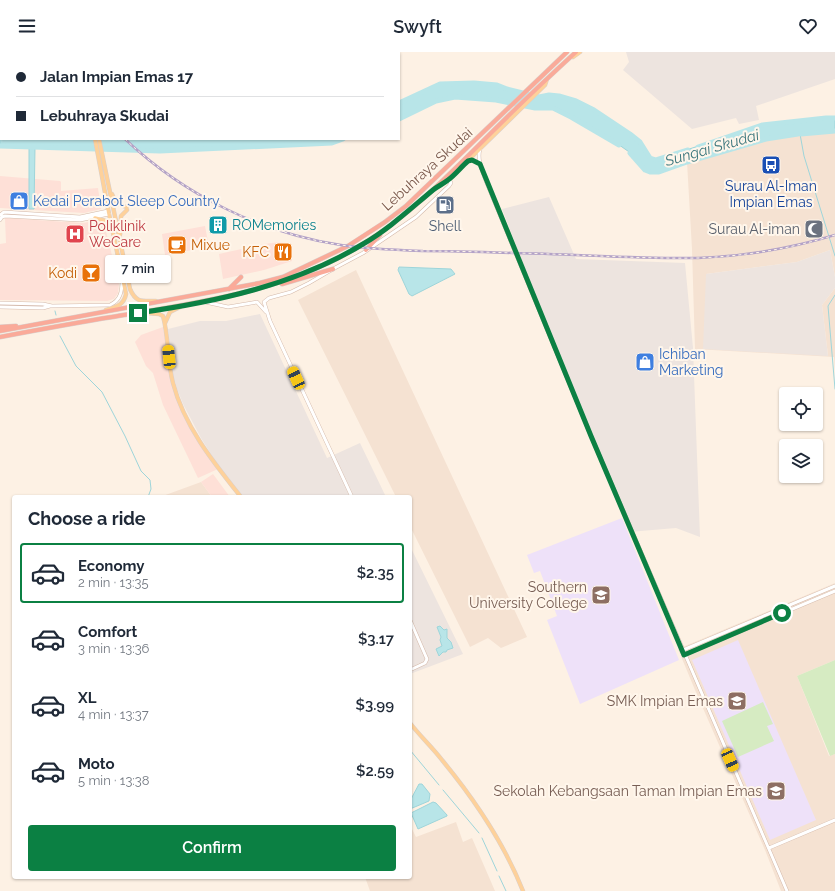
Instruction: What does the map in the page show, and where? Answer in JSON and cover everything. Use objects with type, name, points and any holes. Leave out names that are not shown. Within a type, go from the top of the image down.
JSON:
[{"type":"highway","name":"Lebuhraya Skudai","points":[[0,331],[229,290],[260,283],[282,277],[335,252],[364,236],[406,206],[567,52]]},
{"type":"highway","name":"Lebuhraya Skudai","points":[[0,337],[203,301],[272,285],[305,273],[354,250],[383,232],[410,211],[509,118],[576,52]]},
{"type":"highway","points":[[366,250],[383,232]]},
{"type":"highway","points":[[272,285],[288,284],[332,269]]},
{"type":"highway","points":[[229,290],[241,278]]},
{"type":"highway","points":[[0,327],[34,325]]},
{"type":"main road","points":[[566,62],[580,52]]},
{"type":"main road","name":"Lebuhraya Skudai","points":[[434,189],[449,179],[509,118]]},
{"type":"main road","points":[[95,140],[107,182],[130,289],[135,298],[142,301],[171,300]]},
{"type":"main road","points":[[90,315],[117,306],[124,302],[126,294],[108,213],[98,140]]},
{"type":"main road","points":[[107,182],[115,202],[127,208],[121,216],[120,240]]},
{"type":"main road","points":[[95,218],[106,221],[111,226]]},
{"type":"main road","points":[[165,324],[168,314],[172,310],[187,304]]},
{"type":"main road","points":[[141,312],[160,314],[163,316],[173,384],[179,400],[201,444],[239,495]]},
{"type":"main road","points":[[412,722],[418,732]]},
{"type":"main road","points":[[412,725],[442,760],[486,819],[506,854],[523,891]]},
{"type":"street","points":[[480,149],[480,164],[591,436],[684,655],[787,891]]},
{"type":"street","points":[[468,161],[472,160],[480,164]]},
{"type":"street","points":[[351,495],[267,313],[264,304],[265,300],[310,283],[402,227],[449,186],[451,182],[449,179]]},
{"type":"street","points":[[0,215],[4,212],[80,220],[95,218],[108,213]]},
{"type":"street","points":[[0,220],[2,216],[25,215],[84,217],[108,213]]},
{"type":"street","points":[[0,303],[52,306],[105,305],[113,303],[118,300],[121,294],[121,272]]},
{"type":"street","points":[[203,301],[228,307],[257,302],[267,313]]},
{"type":"street","points":[[0,307],[43,308],[52,306]]},
{"type":"street","points":[[683,650],[835,586]]},
{"type":"street","points":[[684,655],[835,591]]},
{"type":"street","points":[[412,624],[428,659],[425,663],[412,669]]},
{"type":"street","points":[[768,848],[835,820]]},
{"type":"shaded area","points":[[626,52],[835,52],[835,79],[756,106],[759,120],[739,124],[736,118],[692,129],[623,70],[629,62]]},
{"type":"shaded area","points":[[835,131],[835,277],[830,250],[797,262],[706,274],[828,356],[822,305],[835,288],[835,370],[834,357],[695,349],[692,249],[687,162],[766,139]]},
{"type":"shaded area","points":[[0,176],[60,181],[61,191],[98,188],[101,209],[84,213],[0,208]]},
{"type":"shaded area","points":[[549,197],[576,259],[685,263],[693,348],[700,537],[676,528],[629,532],[590,437],[502,209]]},
{"type":"shaded area","points":[[5,218],[83,223],[94,221],[101,223],[105,227],[119,284],[118,293],[114,299],[107,301],[0,300],[0,244],[6,243]]},
{"type":"shaded area","points":[[205,226],[209,247],[165,255],[162,234]]},
{"type":"shaded area","points":[[280,242],[287,243],[292,261],[264,270],[223,279],[219,254]]},
{"type":"shaded area","points":[[830,250],[835,277],[835,288],[822,305],[828,356],[703,349],[706,274],[797,262]]},
{"type":"shaded area","points":[[356,270],[527,637],[501,648],[488,638],[470,647],[412,530],[412,495],[395,495],[298,300]]},
{"type":"shaded area","points":[[260,314],[327,458],[360,443],[385,495],[241,495],[214,459],[184,406],[172,371],[168,329],[200,321],[226,321]]},
{"type":"shaded area","points":[[163,327],[178,402],[218,469],[198,478],[163,405],[153,373],[146,366],[135,342],[141,335]]},
{"type":"shaded area","points":[[213,474],[229,495],[211,495],[201,482]]},
{"type":"shaded area","points":[[201,482],[211,495],[165,495]]},
{"type":"shaded area","name":"Southern University College","points":[[622,518],[679,660],[580,704],[547,620],[557,616],[540,571],[534,573],[527,555]]},
{"type":"shaded area","points":[[412,550],[463,654],[412,673]]},
{"type":"shaded area","points":[[835,583],[835,660],[797,676],[829,756],[835,754],[835,891],[781,891],[765,850],[678,649]]},
{"type":"shaded area","points":[[738,640],[816,820],[770,840],[692,660]]},
{"type":"shaded area","points":[[456,822],[463,842],[472,838],[495,891],[370,891],[366,879],[412,879],[412,829],[416,837]]},
{"type":"green space","points":[[835,660],[835,754],[830,756],[797,676]]},
{"type":"green space","points":[[763,702],[773,724],[767,726],[774,741],[738,757],[722,721]]},
{"type":"water","name":"Sungai Skudai","points":[[474,83],[497,85],[539,97],[549,95],[559,96],[576,101],[594,110],[640,142],[650,158],[656,160],[762,125],[835,118],[835,131],[766,139],[687,162],[671,169],[650,172],[645,170],[640,165],[632,154],[615,142],[553,108],[535,108],[496,100],[455,97],[436,101],[400,119],[400,103],[440,84]]},
{"type":"water","points":[[0,140],[340,140],[332,143],[160,151],[35,147],[34,209],[29,209],[29,147],[0,146]]},
{"type":"water","points":[[399,267],[451,269],[455,274],[412,296],[409,294],[398,270]]},
{"type":"water","points":[[440,626],[444,630],[447,629],[447,638],[451,642],[453,648],[443,652],[439,656],[436,649],[442,646],[440,640],[441,637],[437,627]]},
{"type":"water","points":[[419,784],[422,784],[430,794],[429,801],[412,808],[412,797]]},
{"type":"water","points":[[433,802],[436,803],[447,816],[418,829],[412,812]]},
{"type":"waterway","name":"Sungai Skudai","points":[[400,103],[440,84],[474,83],[497,85],[539,97],[549,95],[559,96],[576,101],[594,110],[630,134],[640,142],[650,158],[656,160],[688,150]]},
{"type":"waterway","points":[[400,119],[436,101],[455,97],[496,100],[535,108],[553,108],[619,145]]},
{"type":"waterway","name":"Sungai Skudai","points":[[698,147],[762,125],[835,118]]},
{"type":"waterway","points":[[801,134],[835,131]]},
{"type":"waterway","name":"Sungai Skudai","points":[[630,153],[645,170],[650,172],[659,172],[687,162],[766,139],[798,134]]},
{"type":"waterway","points":[[800,134],[804,156],[835,256]]},
{"type":"waterway","points":[[0,146],[160,151],[332,143],[340,140]]},
{"type":"waterway","points":[[835,295],[828,306],[835,389]]},
{"type":"waterway","points":[[55,311],[56,315]]},
{"type":"waterway","points":[[60,336],[76,366],[102,392],[141,471],[150,480],[151,489],[149,495]]},
{"type":"waterway","points":[[412,752],[439,785]]},
{"type":"waterway","points":[[443,790],[479,833]]},
{"type":"waterway","points":[[482,838],[497,871]]},
{"type":"waterway","points":[[499,876],[506,891]]},
{"type":"railway","points":[[126,140],[172,178],[225,208],[253,221],[282,231],[341,245],[423,251],[698,258],[733,256],[767,251],[835,235]]},
{"type":"place","name":"Surau Al-Iman Impian Emas","points":[[771,165]]},
{"type":"place","name":"Kedai Perabot Sleep Country","points":[[19,201]]},
{"type":"place","name":"Shell","points":[[445,205]]},
{"type":"place","name":"ROMemories","points":[[218,225]]},
{"type":"place","name":"Surau Al-iman","points":[[814,229]]},
{"type":"place","name":"Poliklinik WeCare","points":[[75,234]]},
{"type":"place","name":"Mixue","points":[[177,245]]},
{"type":"place","name":"KFC","points":[[283,252]]},
{"type":"place","name":"Kodi","points":[[91,273]]},
{"type":"place","name":"Ichiban Marketing","points":[[645,362]]},
{"type":"place","name":"Southern University College","points":[[601,595]]},
{"type":"place","name":"SMK Impian Emas","points":[[737,701]]},
{"type":"place","name":"Sekolah Kebangsaan Taman Impian Emas","points":[[776,791]]},
{"type":"route","points":[[138,313],[203,301],[272,285],[305,273],[364,244],[410,211],[434,189],[446,182],[468,161],[475,161],[480,164],[591,436],[684,655],[782,613]]}]
